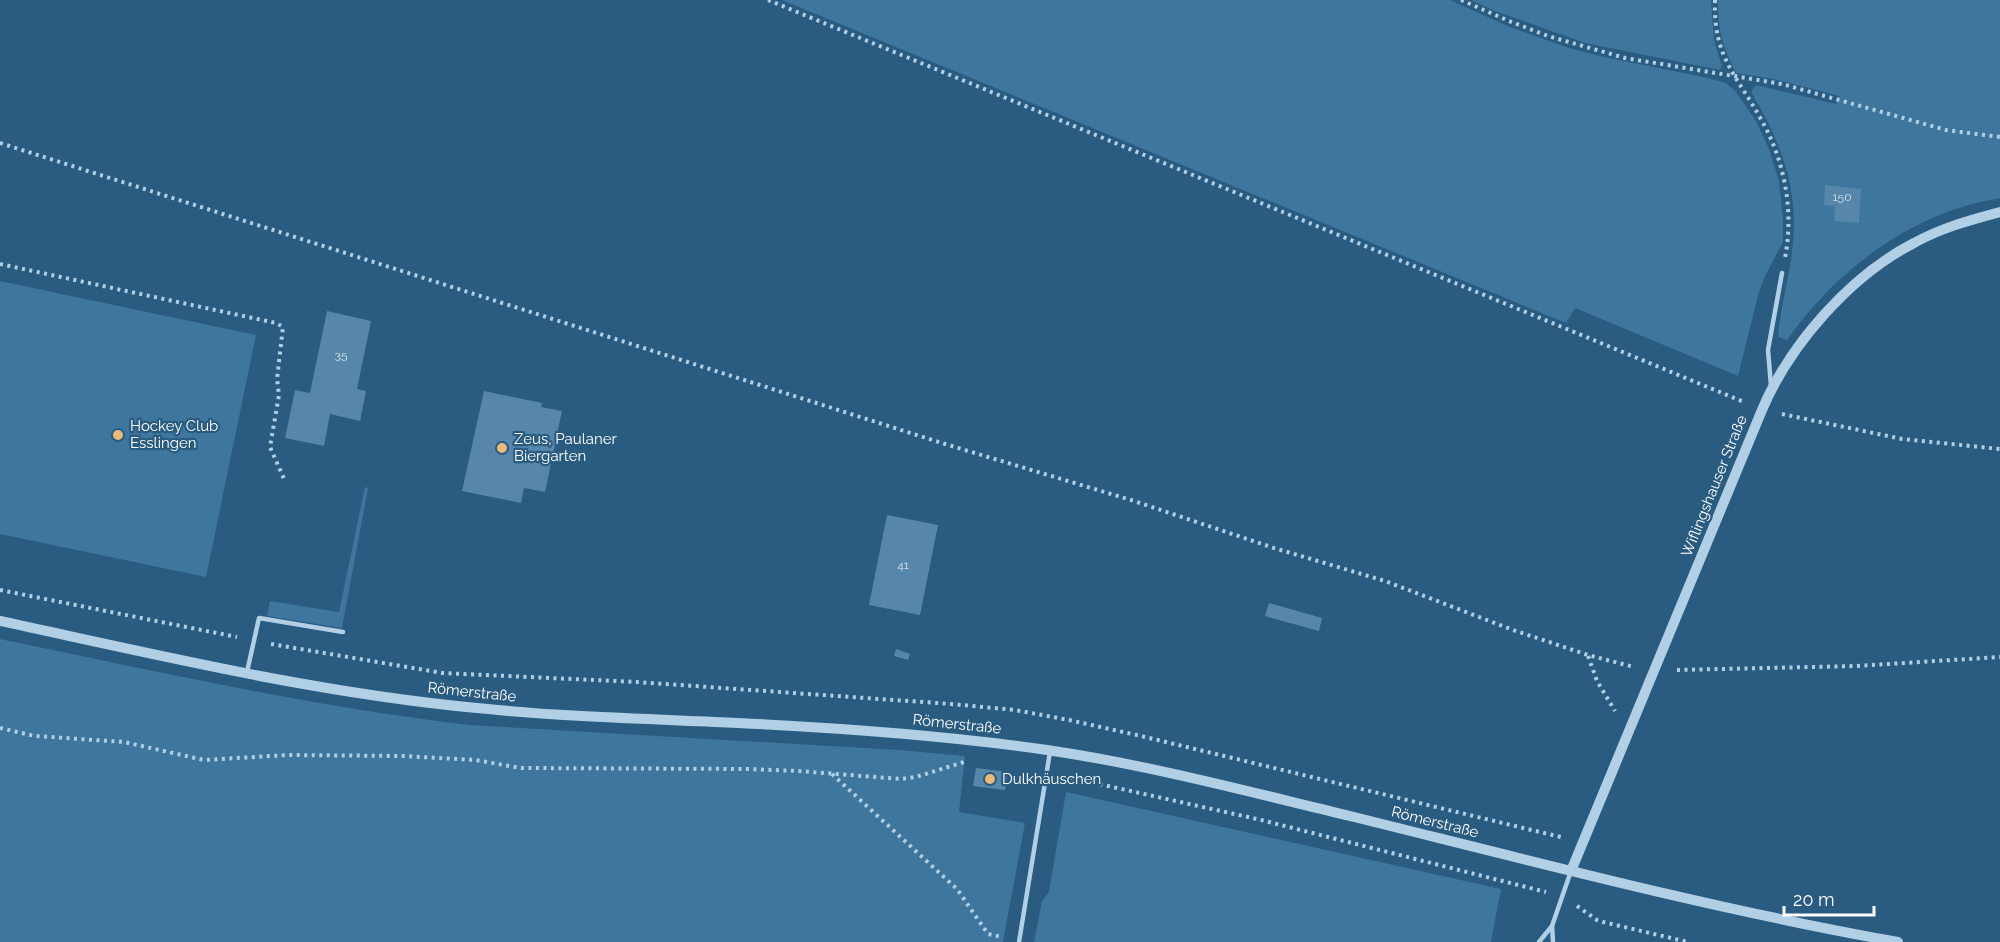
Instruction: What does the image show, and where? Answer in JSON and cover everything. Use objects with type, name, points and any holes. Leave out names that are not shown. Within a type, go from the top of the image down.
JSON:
[{"type":"street","name":"Wiflingshauser Straße","points":[[1571,871],[1656,671],[1771,388],[1820,320],[1871,271],[1926,236],[2000,212]]},
{"type":"street","name":"Römerstraße","points":[[0,621],[354,693],[477,708],[880,732],[1050,751],[1112,761],[1761,915],[1898,942]]},
{"type":"lane","points":[[1771,388],[1768,350],[1782,273]]},
{"type":"lane","points":[[247,672],[258,618],[343,632]]},
{"type":"lane","points":[[1019,942],[1050,751]]},
{"type":"lane","points":[[1539,942],[1552,926],[1571,871]]},
{"type":"lane","points":[[1552,926],[1553,942]]},
{"type":"path","points":[[768,0],[1762,410],[1902,439],[2000,449]]},
{"type":"path","points":[[1461,0],[1509,21],[1625,58],[1782,84],[1946,130],[2000,137]]},
{"type":"path","points":[[1715,0],[1718,41],[1724,60],[1766,129],[1782,171],[1787,194],[1788,216],[1788,240],[1782,273]]},
{"type":"path","points":[[0,143],[945,444],[1131,500],[1274,548],[1385,581],[1588,656],[1656,671],[1856,666],[2000,657]]},
{"type":"path","points":[[0,264],[276,323],[283,327],[277,379],[279,395],[270,447],[285,481]]},
{"type":"path","points":[[1588,656],[1597,681],[1630,733]]},
{"type":"path","points":[[0,728],[24,734],[124,742],[204,760],[280,755],[403,756],[475,760],[521,768],[748,769],[909,778],[957,763],[974,762]]},
{"type":"path","points":[[831,773],[957,889],[988,934],[1019,942]]},
{"type":"path","points":[[1046,773],[1257,819],[1563,896],[1597,920],[1688,942]]},
{"type":"shaded area","points":[[782,0],[1450,0],[1510,27],[1569,48],[1726,83],[1736,92],[1756,121],[1769,149],[1779,181],[1783,242],[1759,292],[1738,376],[1575,308],[1566,323]]},
{"type":"shaded area","points":[[1471,0],[1711,0],[1714,40],[1722,66],[1720,70],[1585,43],[1495,11]]},
{"type":"shaded area","points":[[1718,0],[2000,0],[2000,198],[1964,206],[1942,214],[1897,236],[1876,250],[1819,301],[1787,340],[1778,337],[1794,236],[1791,193],[1781,152],[1751,92],[1756,85],[1836,104],[1839,96],[1774,79],[1736,73],[1722,38]]},
{"type":"shaded area","name":"Hockey Club Esslingen","points":[[0,281],[256,335],[206,577],[0,534]]},
{"type":"shaded area","points":[[365,487],[368,488],[342,628],[267,616],[270,601],[339,612]]},
{"type":"shaded area","points":[[0,639],[293,698],[470,725],[899,750],[965,756],[959,812],[1025,823],[1003,942],[0,942]]},
{"type":"shaded area","points":[[1066,792],[1501,889],[1491,942],[1034,942],[1042,901],[1049,892]]},
{"type":"building","points":[[1825,185],[1861,189],[1859,223],[1834,221],[1835,206],[1824,205]]},
{"type":"building","points":[[327,311],[371,321],[357,389],[366,391],[360,421],[330,414],[324,446],[285,438],[295,390],[310,393]]},
{"type":"building","name":"Zeus, Paulaner Biergarten","points":[[484,391],[542,403],[541,407],[562,411],[545,492],[524,488],[521,503],[462,491]]},
{"type":"building","points":[[887,515],[938,525],[920,615],[869,605]]},
{"type":"building","points":[[1269,603],[1322,618],[1319,631],[1265,616]]},
{"type":"building","points":[[896,649],[910,654],[908,660],[894,656]]},
{"type":"building","name":"Dulkhäuschen","points":[[976,768],[1008,772],[1005,790],[973,786]]},
{"type":"place","name":"Hockey Club Esslingen","points":[[118,435]]},
{"type":"place","name":"Zeus, Paulaner Biergarten","points":[[502,448]]},
{"type":"place","name":"Dulkhäuschen","points":[[990,779]]}]
